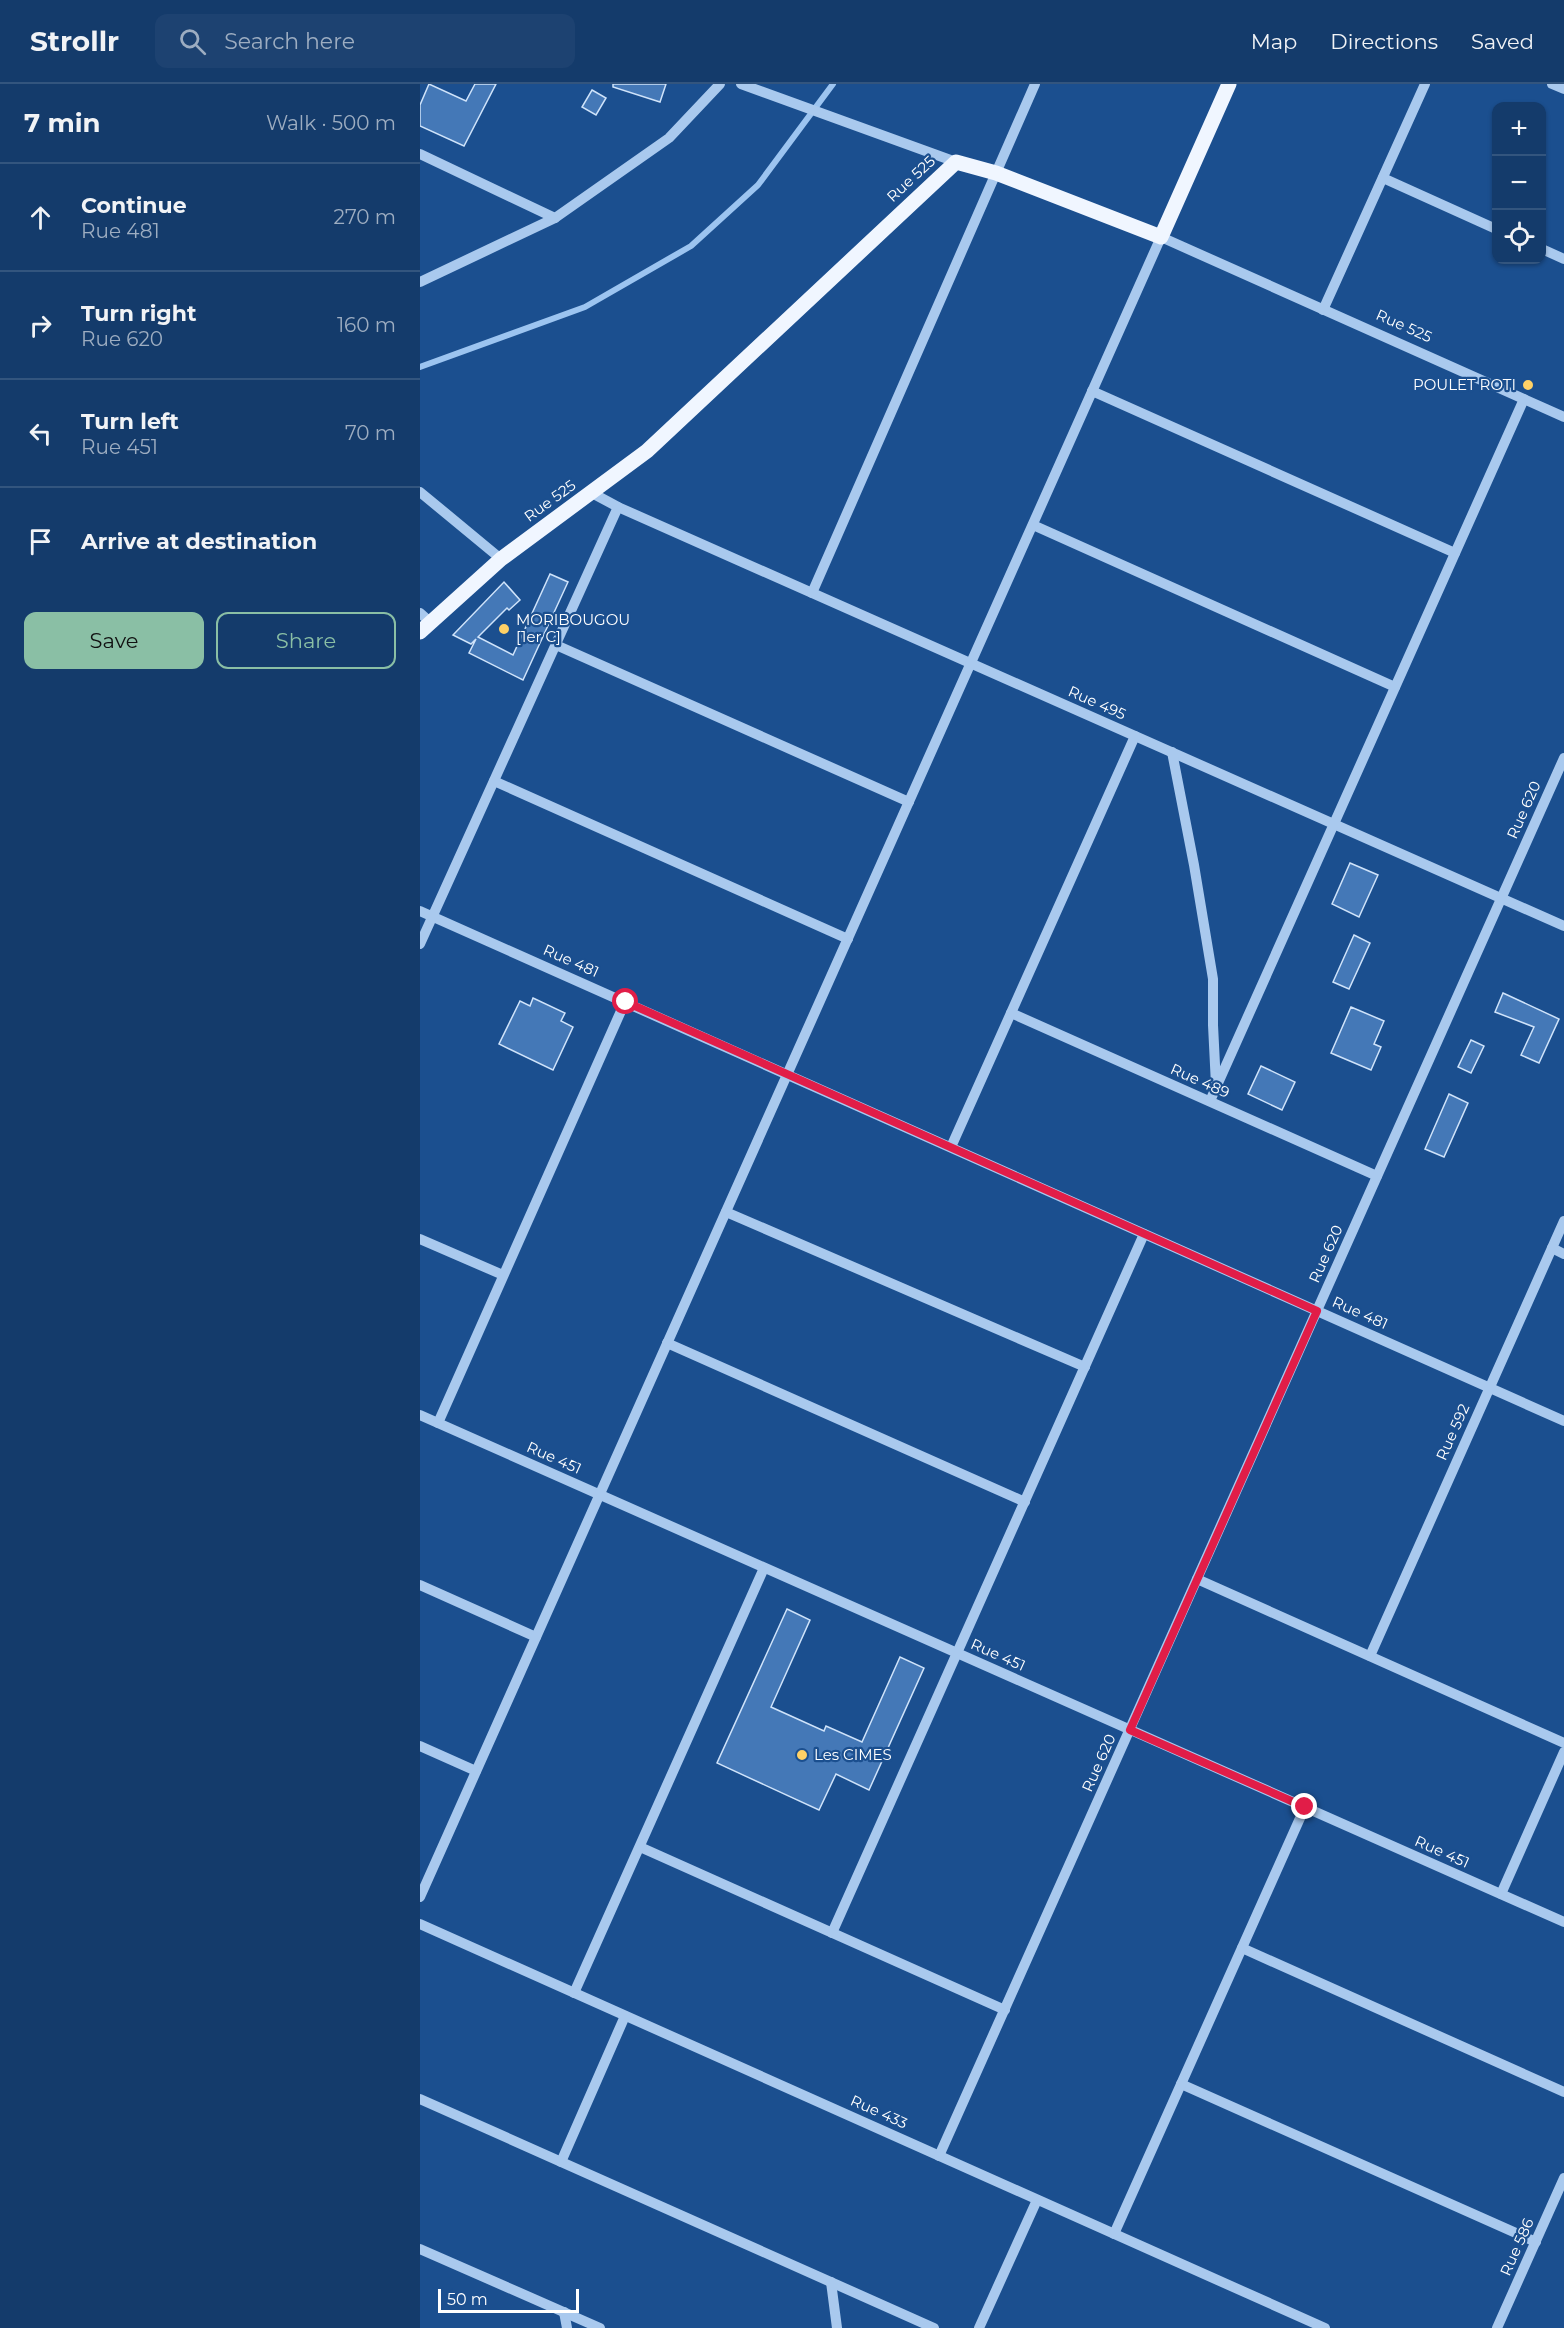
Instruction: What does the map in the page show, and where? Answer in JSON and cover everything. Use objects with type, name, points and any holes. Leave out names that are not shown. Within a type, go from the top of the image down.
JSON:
[{"type":"main road","points":[[1161,237],[1230,84]]},
{"type":"main road","name":"Rue 525","points":[[423,622],[501,559],[592,493],[646,450],[956,162],[996,173],[1161,237]]},
{"type":"street","points":[[420,282],[555,218],[669,138],[720,84]]},
{"type":"street","points":[[741,84],[956,162]]},
{"type":"street","points":[[812,593],[1035,84]]},
{"type":"street","points":[[1323,310],[1425,84]]},
{"type":"street","points":[[1552,84],[1564,89]]},
{"type":"street","points":[[420,154],[555,218]]},
{"type":"street","points":[[1383,178],[1492,227]]},
{"type":"street","points":[[420,1897],[1161,237]]},
{"type":"street","name":"Rue 525","points":[[1161,237],[1564,417]]},
{"type":"street","points":[[1546,251],[1564,259]]},
{"type":"street","points":[[1092,392],[1455,553]]},
{"type":"street","points":[[1210,1101],[1524,399]]},
{"type":"street","points":[[420,492],[501,559]]},
{"type":"street","name":"Rue 495","points":[[592,493],[618,507],[1564,926]]},
{"type":"street","points":[[420,944],[618,507]]},
{"type":"street","points":[[1032,525],[1395,687]]},
{"type":"street","points":[[556,645],[909,802]]},
{"type":"street","points":[[951,1147],[1135,736]]},
{"type":"street","points":[[1172,752],[1214,979],[1213,1025],[1216,1088]]},
{"type":"street","name":"Rue 620","points":[[939,2156],[1564,758]]},
{"type":"street","points":[[494,781],[848,939]]},
{"type":"street","name":"Rue 481","points":[[420,911],[1564,1421]]},
{"type":"street","points":[[438,1423],[626,1002]]},
{"type":"street","name":"Rue 489","points":[[1011,1012],[1377,1176]]},
{"type":"street","points":[[726,1212],[1085,1367]]},
{"type":"street","name":"Rue 592","points":[[1370,1656],[1564,1221]]},
{"type":"street","points":[[832,1933],[1144,1234]]},
{"type":"street","points":[[420,1239],[503,1275]]},
{"type":"street","points":[[1552,1248],[1564,1254]]},
{"type":"street","points":[[667,1343],[1025,1502]]},
{"type":"street","name":"Rue 451","points":[[420,1415],[1564,1922]]},
{"type":"street","points":[[574,1993],[764,1568]]},
{"type":"street","points":[[1197,1579],[1564,1743]]},
{"type":"street","points":[[420,1585],[536,1637]]},
{"type":"street","points":[[420,1746],[476,1771]]},
{"type":"street","points":[[1501,1894],[1564,1752]]},
{"type":"street","points":[[1114,2234],[1305,1807]]},
{"type":"street","points":[[640,1847],[1005,2010]]},
{"type":"street","name":"Rue 433","points":[[420,1924],[1325,2328]]},
{"type":"street","points":[[1242,1948],[1564,2092]]},
{"type":"street","points":[[561,2162],[626,2016]]},
{"type":"street","points":[[1181,2084],[1536,2242]]},
{"type":"street","points":[[420,2099],[934,2328]]},
{"type":"street","name":"Rue 586","points":[[1497,2328],[1564,2178]]},
{"type":"street","points":[[980,2328],[1037,2200]]},
{"type":"street","points":[[420,2249],[600,2328]]},
{"type":"street","points":[[831,2282],[837,2328]]},
{"type":"street","points":[[564,2312],[567,2328]]},
{"type":"building","points":[[429,84],[466,101],[475,84],[496,84],[464,146],[420,126],[420,105]]},
{"type":"building","points":[[613,84],[666,84],[660,102],[613,87]]},
{"type":"building","points":[[592,90],[606,98],[596,115],[582,107]]},
{"type":"building","points":[[550,574],[568,582],[523,680],[469,653],[476,639],[471,644],[453,635],[504,582],[520,600],[509,610],[507,608],[478,637],[513,655]]},
{"type":"building","points":[[1350,863],[1378,875],[1359,917],[1332,904]]},
{"type":"building","points":[[1354,935],[1370,943],[1349,989],[1333,982]]},
{"type":"building","points":[[1503,993],[1559,1019],[1539,1063],[1521,1055],[1534,1027],[1495,1012]]},
{"type":"building","points":[[533,998],[565,1013],[561,1021],[573,1027],[553,1070],[499,1044],[520,1001],[530,1006]]},
{"type":"building","points":[[1351,1007],[1384,1021],[1374,1044],[1381,1047],[1371,1070],[1331,1053]]},
{"type":"building","points":[[1471,1040],[1484,1046],[1471,1073],[1458,1067]]},
{"type":"building","points":[[1261,1066],[1295,1082],[1282,1110],[1248,1094]]},
{"type":"building","points":[[1449,1094],[1468,1103],[1444,1157],[1425,1149]]},
{"type":"building","points":[[787,1609],[810,1620],[771,1707],[824,1731],[826,1726],[862,1742],[900,1657],[924,1668],[869,1790],[836,1774],[819,1810],[717,1763]]},
{"type":"waterway","points":[[420,367],[585,307],[691,246],[758,185],[833,84]]},
{"type":"place","name":"POULET ROTI","points":[[1528,385]]},
{"type":"place","name":"MORIBOUGOU [1er C]","points":[[504,629]]},
{"type":"place","name":"Les CIMES","points":[[802,1755]]},
{"type":"route","points":[[626,1002],[1317,1311],[1130,1730],[1305,1807]]}]
